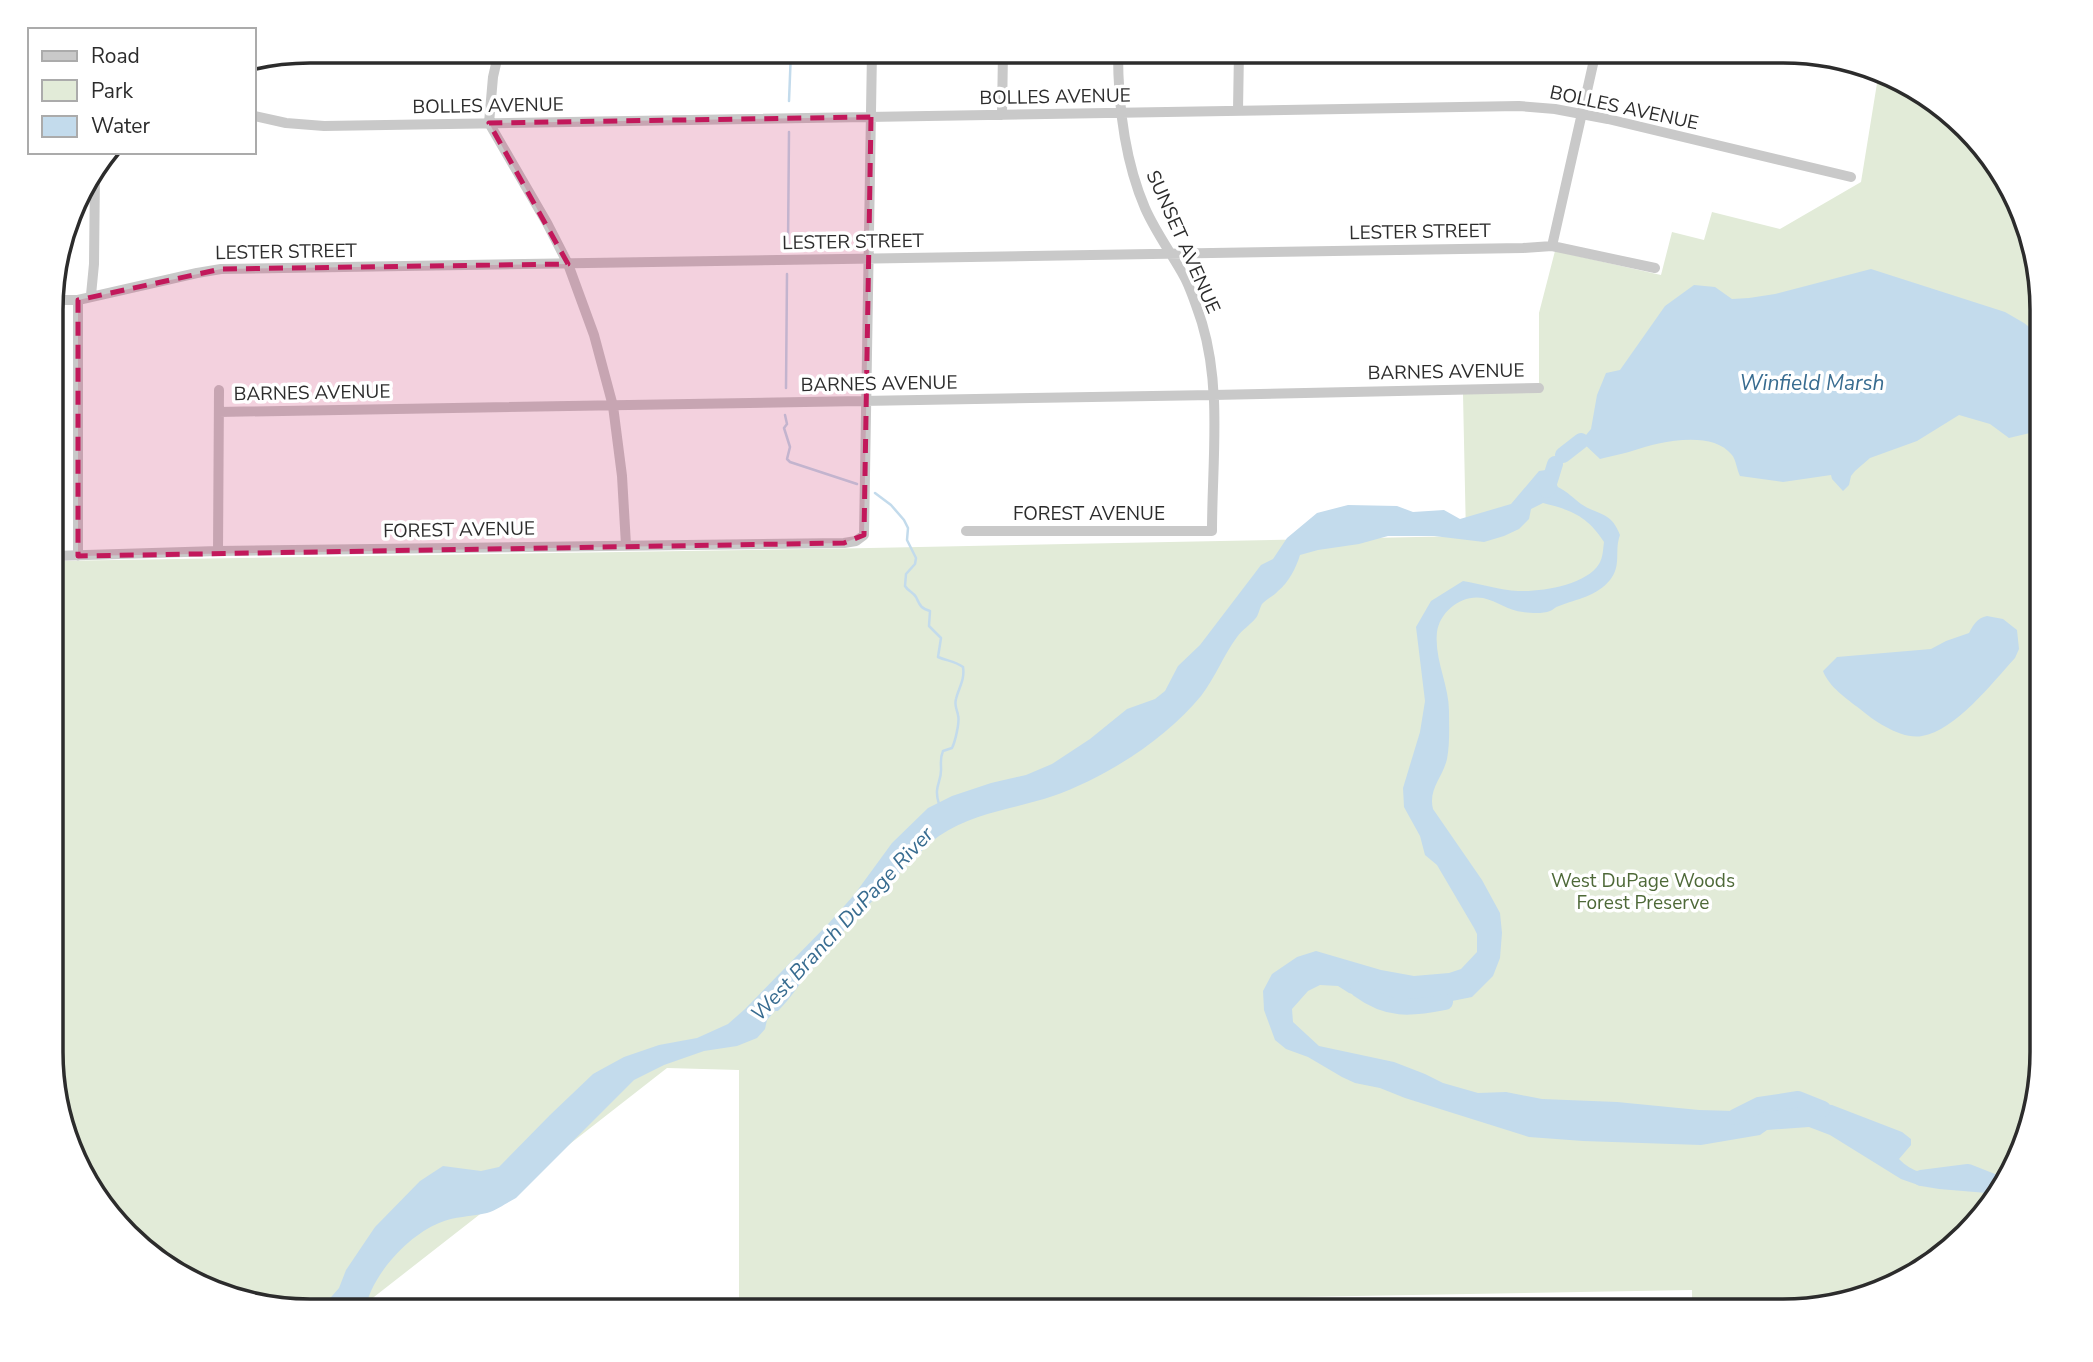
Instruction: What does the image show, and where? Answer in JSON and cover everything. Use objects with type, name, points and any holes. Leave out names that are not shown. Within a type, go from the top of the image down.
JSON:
[{"type":"street","name":"SUNSET AVENUE","points":[[1118,63],[1119,94],[1136,184],[1145,209],[1184,278],[1202,324],[1212,371],[1212,531]]},
{"type":"street","points":[[1238,110],[1239,63]]},
{"type":"street","points":[[1552,246],[1594,63]]},
{"type":"street","points":[[496,64],[489,123],[532,194],[568,264],[594,335],[612,406],[622,476],[626,545]]},
{"type":"street","points":[[866,402],[872,64]]},
{"type":"street","points":[[1002,115],[1003,64]]},
{"type":"street","name":"BOLLES AVENUE","points":[[256,116],[304,125],[1519,106],[1582,114],[1851,177]]},
{"type":"street","points":[[92,295],[95,189]]},
{"type":"street","name":"LESTER STREET","points":[[64,300],[78,300],[221,270],[1552,246],[1655,268]]},
{"type":"street","points":[[78,300],[78,556]]},
{"type":"street","name":"BARNES AVENUE","points":[[219,412],[1539,388]]},
{"type":"street","points":[[218,551],[219,390]]},
{"type":"street","name":"FOREST AVENUE","points":[[63,556],[856,541],[864,535],[866,402]]},
{"type":"street","name":"FOREST AVENUE","points":[[966,531],[1212,531]]},
{"type":"highlighted area","points":[[871,117],[864,535],[844,543],[78,556],[78,300],[221,269],[568,264],[489,123]]},
{"type":"green space","name":"West DuPage Woods Forest Preserve","points":[[1877,82],[1906,96],[1933,114],[1958,135],[1979,160],[2005,201],[2017,231],[2022,246],[2029,294],[2028,1084],[2022,1116],[2005,1161],[1979,1202],[1946,1238],[1892,1274],[1847,1291],[1799,1298],[1692,1298],[1692,1290],[1222,1298],[739,1299],[739,1070],[667,1068],[371,1299],[278,1297],[246,1291],[201,1274],[160,1248],[135,1227],[114,1202],[88,1161],[71,1116],[63,1052],[63,561],[1466,536],[1463,394],[1539,392],[1539,313],[1555,251],[1661,275],[1672,232],[1704,240],[1712,212],[1780,229],[1861,182]]},
{"type":"water","name":"Winfield Marsh","points":[[1871,269],[2005,312],[2029,327],[2029,433],[2009,438],[1990,424],[1959,415],[1917,441],[1870,458],[1855,471],[1843,491],[1831,475],[1783,482],[1740,476],[1732,455],[1711,442],[1669,441],[1600,459],[1581,441],[1591,429],[1597,395],[1606,373],[1620,370],[1665,306],[1694,285],[1715,287],[1732,299],[1775,294]]},
{"type":"water","points":[[1546,470],[1558,487],[1613,522],[1620,535],[1614,574],[1605,585],[1593,593],[1544,613],[1518,611],[1483,598],[1460,601],[1442,617],[1437,632],[1438,652],[1448,701],[1449,747],[1445,765],[1434,789],[1433,809],[1482,880],[1500,913],[1500,958],[1493,976],[1472,997],[1427,1006],[1372,1000],[1349,993],[1338,986],[1320,985],[1308,991],[1292,1009],[1293,1022],[1319,1046],[1394,1062],[1443,1083],[1478,1093],[1506,1092],[1542,1099],[1617,1102],[1699,1110],[1735,1111],[1810,1102],[1832,1105],[1902,1132],[1911,1139],[1911,1145],[1899,1159],[1909,1167],[1935,1176],[1994,1180],[1985,1193],[1939,1189],[1901,1179],[1830,1135],[1809,1127],[1767,1130],[1760,1135],[1701,1145],[1529,1137],[1380,1088],[1355,1083],[1308,1057],[1286,1049],[1275,1040],[1264,1010],[1263,991],[1272,974],[1297,957],[1316,951],[1381,970],[1414,976],[1449,973],[1461,969],[1477,952],[1477,934],[1474,928],[1437,865],[1425,855],[1420,836],[1404,807],[1403,788],[1420,732],[1425,701],[1416,627],[1431,601],[1463,581],[1528,591],[1562,586],[1593,571],[1600,562],[1603,550],[1604,542],[1598,533],[1578,516],[1543,503],[1531,509],[1529,519],[1519,529],[1484,542],[1434,536],[1388,536],[1300,555],[1289,579],[1262,604],[1256,617],[1237,637],[1201,696],[1153,742],[1113,768],[1073,788],[966,821],[939,836],[852,921],[787,1001],[767,1020],[765,1029],[757,1038],[737,1046],[704,1051],[664,1065],[634,1080],[516,1198],[487,1213],[439,1223],[415,1237],[382,1272],[368,1299],[329,1299],[339,1288],[346,1270],[375,1227],[420,1181],[443,1166],[481,1171],[499,1167],[593,1074],[624,1057],[659,1045],[697,1038],[728,1024],[829,923],[854,895],[892,843],[928,808],[952,796],[1026,775],[1052,764],[1090,739],[1127,709],[1155,699],[1165,691],[1178,666],[1200,645],[1261,565],[1273,559],[1287,538],[1317,513],[1348,505],[1397,506],[1413,512],[1444,510],[1460,519],[1511,504],[1539,471]]},
{"type":"water","points":[[1987,616],[2003,619],[2017,630],[2019,649],[2015,658],[1973,704],[1935,732],[1914,736],[1889,728],[1839,692],[1823,671],[1837,657],[1931,649],[1969,633],[1978,620]]},
{"type":"waterway","points":[[789,101],[790,64]]},
{"type":"waterway","points":[[788,246],[789,132]]},
{"type":"waterway","points":[[786,388],[787,274]]},
{"type":"waterway","points":[[785,415],[787,424],[784,428],[790,447],[787,459],[790,462],[857,484]]},
{"type":"waterway","points":[[1563,455],[1581,441]]},
{"type":"waterway","points":[[1547,490],[1555,464]]},
{"type":"waterway","points":[[875,493],[891,505],[908,528],[907,540],[916,558],[915,564],[906,574],[905,586],[915,595],[922,607],[930,611],[929,626],[941,638],[938,657],[963,667],[955,701],[958,718],[956,737],[952,748],[943,751],[941,758],[937,788],[939,804]]},
{"type":"waterway","name":"West Branch DuPage River","points":[[1358,989],[1389,1005],[1410,1007],[1445,1002]]},
{"type":"waterway","name":"West Branch DuPage River","points":[[1735,1117],[1759,1105],[1798,1099],[1823,1109]]},
{"type":"waterway","name":"West Branch DuPage River","points":[[1921,1178],[1968,1172],[1993,1182]]}]
